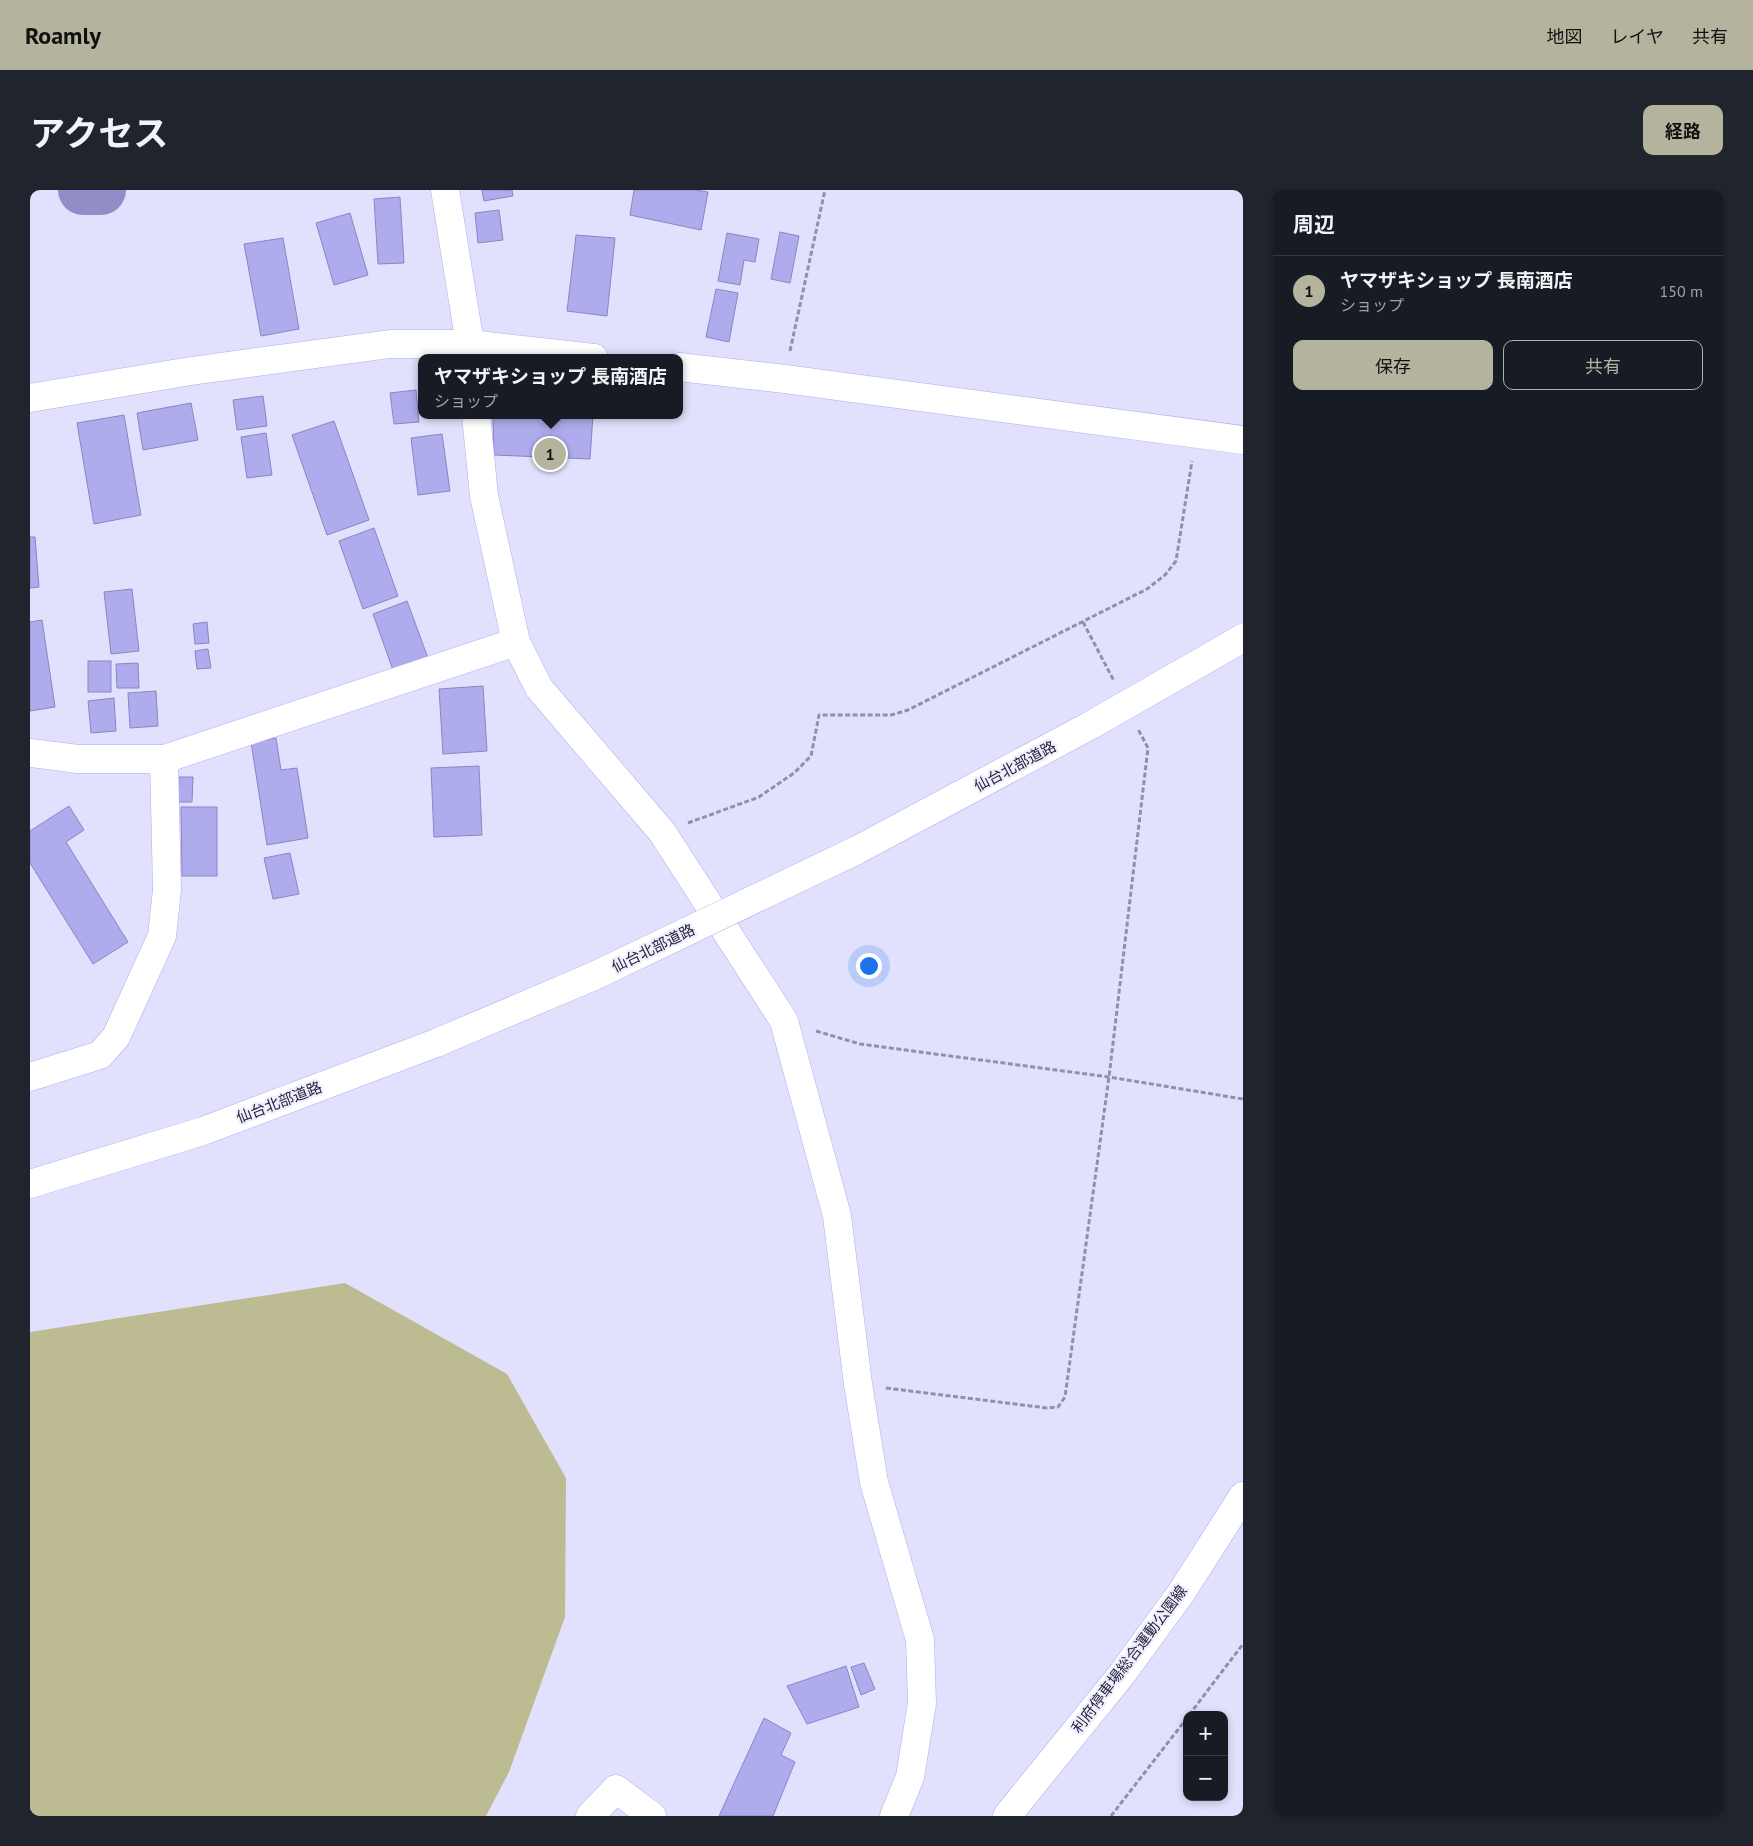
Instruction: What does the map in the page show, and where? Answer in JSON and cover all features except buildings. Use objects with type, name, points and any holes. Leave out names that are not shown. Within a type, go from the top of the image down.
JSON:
[{"type":"main road","points":[[445,190],[470,351]]},
{"type":"main road","points":[[30,398],[191,371],[390,344],[523,354]]},
{"type":"main road","points":[[683,367],[784,379],[1243,440]]},
{"type":"main road","points":[[476,419],[484,496],[516,642],[539,688],[662,832],[784,1021],[837,1216],[858,1384],[874,1482],[920,1640],[922,1704],[910,1777],[894,1816]]},
{"type":"main road","name":"仙台北部道路","points":[[30,1184],[203,1131],[436,1043],[594,976],[857,850],[1091,725],[1243,638]]},
{"type":"main road","points":[[30,753],[78,759],[164,759],[516,642]]},
{"type":"main road","points":[[30,1078],[100,1055],[116,1037],[162,936],[167,890],[164,759]]},
{"type":"main road","name":"利府停車場総合運動公園線","points":[[1006,1816],[1122,1674],[1180,1593],[1243,1496]]},
{"type":"main road","points":[[590,1816],[616,1789],[652,1816]]},
{"type":"path","points":[[784,379],[825,190]]},
{"type":"path","points":[[662,832],[759,797],[794,773],[811,756],[819,715],[891,715],[908,710],[1147,589],[1165,575],[1176,561],[1197,433]]},
{"type":"path","points":[[1083,622],[1118,689]]},
{"type":"path","points":[[858,1384],[1047,1408],[1058,1407],[1065,1398],[1109,1077],[1148,748],[1135,723]]},
{"type":"path","points":[[784,1021],[860,1044],[1109,1077],[1243,1099]]},
{"type":"path","points":[[1192,1711],[1243,1644]]},
{"type":"path","points":[[1111,1816],[1183,1723]]},
{"type":"green space","points":[[345,1283],[507,1374],[566,1478],[565,1617],[509,1772],[486,1816],[30,1816],[30,1332]]},
{"type":"waterway","points":[[83,190],[101,190]]},
{"type":"place","name":"ヤマザキショップ 長南酒店","points":[[550,454]]}]
